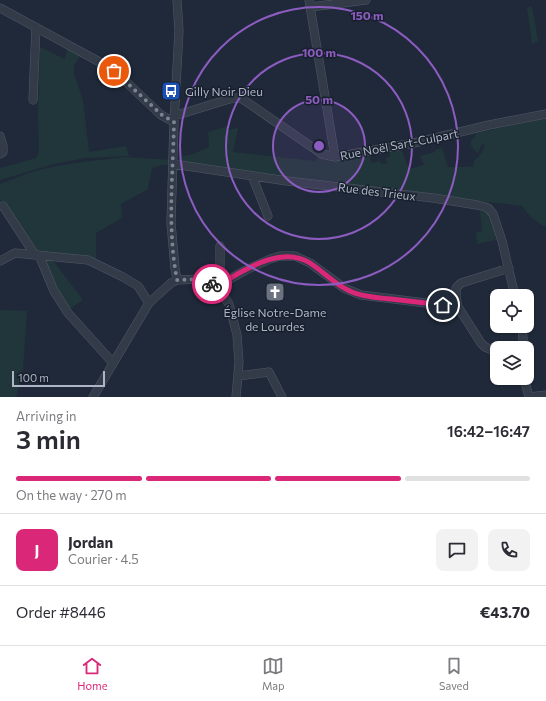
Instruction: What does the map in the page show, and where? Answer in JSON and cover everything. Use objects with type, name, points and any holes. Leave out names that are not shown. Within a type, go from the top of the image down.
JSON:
[{"type":"street","points":[[177,0],[179,31],[174,119],[171,223],[177,280]]},
{"type":"street","points":[[335,157],[309,4],[366,0]]},
{"type":"street","points":[[0,8],[107,66],[162,115],[174,119]]},
{"type":"street","points":[[33,100],[36,27]]},
{"type":"street","name":"Rue Noël Sart-Culpart","points":[[174,119],[233,98],[241,98],[322,154],[335,157],[414,143],[546,114]]},
{"type":"street","points":[[0,136],[3,146],[3,152],[0,154]]},
{"type":"street","name":"Rue des Trieux","points":[[173,164],[287,181],[433,198],[488,208],[493,214],[502,240],[514,289]]},
{"type":"street","points":[[252,176],[268,216]]},
{"type":"street","points":[[3,206],[37,255],[54,291],[68,312],[113,363]]},
{"type":"street","points":[[220,246],[218,285],[229,304],[237,335],[239,362],[236,397]]},
{"type":"street","points":[[0,261],[15,253],[88,260],[138,286],[149,303]]},
{"type":"street","points":[[93,397],[149,303],[171,283],[177,280],[201,279],[218,285],[270,259],[280,256],[295,256],[310,263],[344,288],[360,295],[458,307]]},
{"type":"street","points":[[490,349],[481,343],[458,307],[456,288],[461,283],[509,268]]},
{"type":"street","points":[[238,376],[269,372],[282,397]]},
{"type":"street","points":[[526,385],[529,397],[546,395]]},
{"type":"green space","points":[[532,6],[538,41],[532,44],[527,8]]},
{"type":"green space","points":[[40,47],[65,59],[67,49],[80,55],[74,66],[74,74],[83,100],[89,152],[126,146],[129,156],[85,158],[54,164],[0,180],[0,168],[36,158],[39,152],[38,113]]},
{"type":"green space","points":[[546,118],[546,227],[532,218],[522,206],[489,202],[488,205],[373,191],[182,162],[182,156],[190,155],[209,147],[208,132],[228,126],[228,130],[238,128],[233,152],[315,161],[319,157],[333,162],[362,157],[369,154],[371,163],[380,161],[381,164],[387,163],[386,158],[390,156],[389,151],[401,149],[409,169],[424,165],[420,156],[435,152],[435,150],[442,148],[448,167],[473,167],[474,161],[481,154],[485,145],[482,144],[478,153],[471,146],[471,142],[477,133]]},
{"type":"green space","points":[[125,157],[170,160],[170,165],[162,165],[152,168],[148,189],[121,204],[122,218],[96,233],[96,260],[40,253],[24,236],[3,201],[0,202],[0,184],[35,171],[80,162]]},
{"type":"green space","points":[[487,211],[496,240],[477,244],[476,233],[482,231],[480,212]]},
{"type":"green space","points":[[46,258],[51,258],[83,300],[71,308],[65,304],[47,265]]},
{"type":"green space","points":[[0,310],[27,311],[23,369],[16,397],[0,397]]},
{"type":"way so far","points":[[114,71],[162,115],[174,122],[171,223],[172,245],[177,280],[201,279],[212,284]]},
{"type":"place","name":"Gilly Noir Dieu","points":[[171,91]]},
{"type":"place","name":"Église Notre-Dame de Lourdes","points":[[275,292]]},
{"type":"route","points":[[212,284],[217,286],[270,259],[280,256],[295,256],[310,263],[353,293],[370,297],[443,305]]}]
